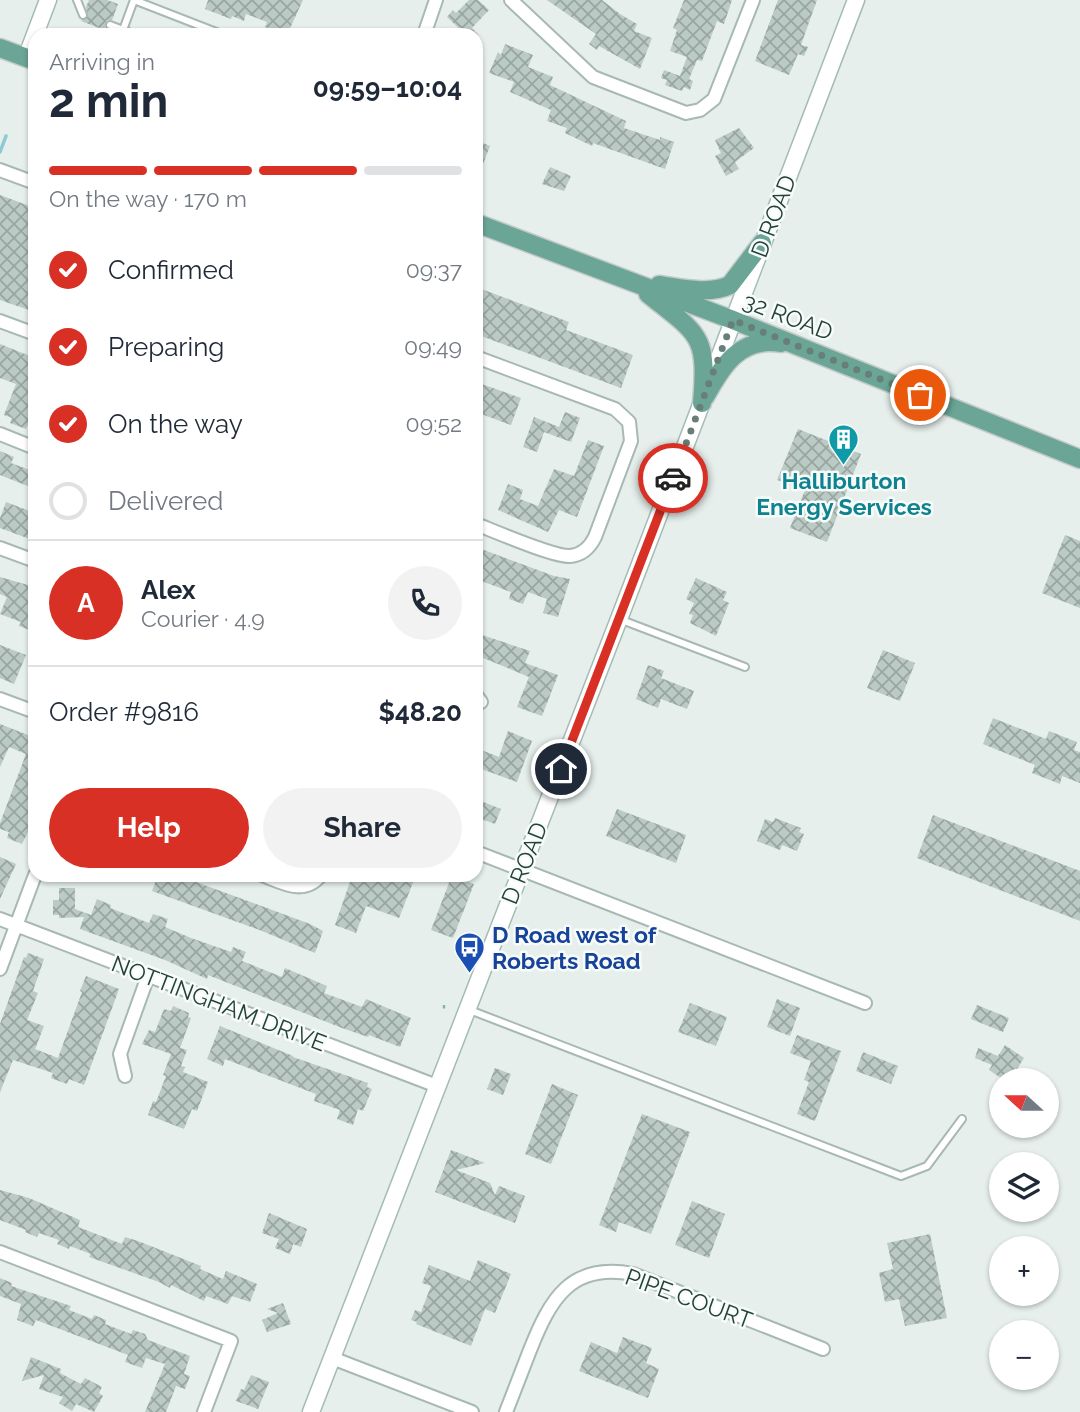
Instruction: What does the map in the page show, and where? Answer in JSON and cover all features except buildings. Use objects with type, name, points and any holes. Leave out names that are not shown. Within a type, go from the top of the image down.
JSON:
[{"type":"main road","points":[[0,48],[28,59]]},
{"type":"main road","name":"32 ROAD","points":[[483,226],[733,320],[1080,459]]},
{"type":"main road","points":[[635,283],[723,289],[730,285],[762,243]]},
{"type":"main road","points":[[635,283],[687,325],[702,347],[705,366],[702,403]]},
{"type":"main road","points":[[702,403],[726,362],[740,350],[774,342],[802,348]]},
{"type":"street","points":[[40,28],[48,0]]},
{"type":"street","points":[[426,28],[436,0]]},
{"type":"street","points":[[511,0],[593,77],[679,112],[700,110],[717,94],[753,0]]},
{"type":"street","name":"D ROAD","points":[[311,1412],[620,619],[856,0]]},
{"type":"street","points":[[0,170],[28,180]]},
{"type":"street","points":[[0,321],[28,331]]},
{"type":"street","points":[[483,360],[615,409],[629,422],[632,435],[595,537],[581,553],[561,556],[483,527]]},
{"type":"street","points":[[0,434],[28,445]]},
{"type":"street","points":[[0,548],[28,558]]},
{"type":"street","points":[[0,699],[28,709]]},
{"type":"street","points":[[483,855],[865,1003]]},
{"type":"street","points":[[0,969],[32,882]]},
{"type":"street","points":[[282,882],[296,887],[313,882]]},
{"type":"street","name":"NOTTINGHAM DRIVE","points":[[0,919],[437,1086]]},
{"type":"street","points":[[125,1076],[120,1054],[148,976]]},
{"type":"street","points":[[0,1252],[231,1341],[204,1412]]},
{"type":"street","name":"PIPE COURT","points":[[506,1412],[552,1303],[568,1286],[599,1273],[633,1274],[823,1349]]},
{"type":"street","points":[[332,1358],[472,1412]]},
{"type":"lane","points":[[78,0],[83,15]]},
{"type":"lane","points":[[124,28],[134,0],[206,28]]},
{"type":"lane","points":[[110,25],[118,28]]},
{"type":"lane","points":[[620,619],[745,667]]},
{"type":"lane","points":[[466,1009],[901,1176],[927,1166],[962,1119]]},
{"type":"path","points":[[444,1005],[444,1012]]},
{"type":"waterway","points":[[0,152],[6,136]]},
{"type":"way so far","points":[[673,478],[733,320],[920,395]]},
{"type":"place","name":"Halliburton Energy Services","points":[[844,466]]},
{"type":"place","name":"D Road west of Roberts Road","points":[[469,974]]},
{"type":"route","points":[[561,769],[673,478]]}]
